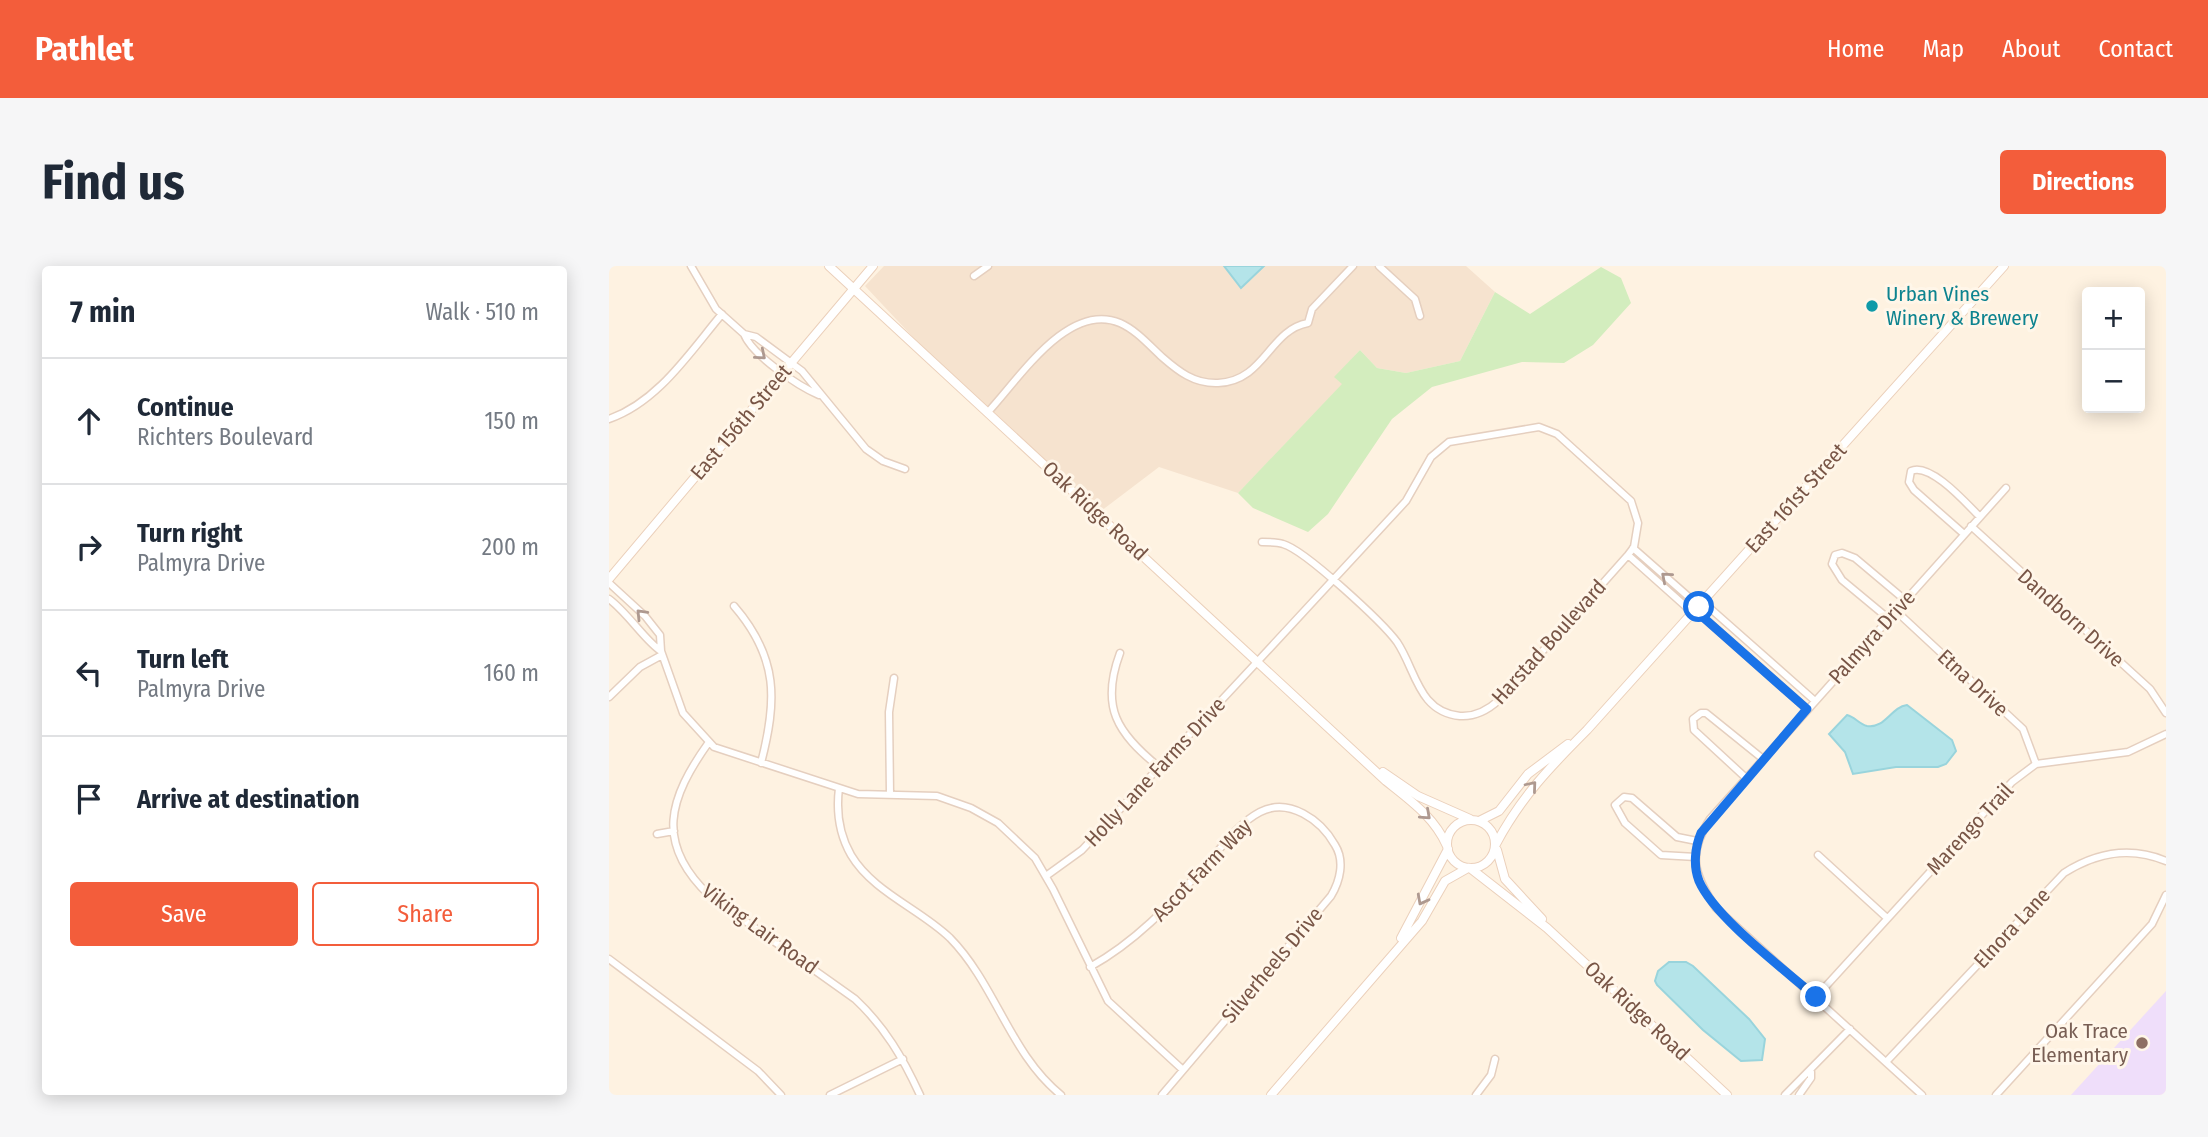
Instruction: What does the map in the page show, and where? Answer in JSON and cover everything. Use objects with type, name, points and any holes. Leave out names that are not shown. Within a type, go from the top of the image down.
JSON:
[{"type":"street","points":[[691,266],[722,314],[744,334],[748,345],[819,395],[866,449],[883,461],[905,469]]},
{"type":"street","name":"Oak Ridge Road","points":[[829,266],[1437,825],[1447,848]]},
{"type":"street","name":"East 156th Street","points":[[609,581],[873,266]]},
{"type":"street","points":[[974,276],[988,266]]},
{"type":"street","points":[[988,412],[1060,333],[1081,322],[1104,319],[1122,323],[1179,372],[1193,379],[1213,383],[1245,376],[1294,326],[1308,323],[1312,309],[1353,266]]},
{"type":"street","points":[[1379,266],[1415,299],[1420,316]]},
{"type":"street","name":"East 161st Street","points":[[1496,844],[1515,807],[1542,775],[1587,730],[1698,608],[2004,266]]},
{"type":"street","points":[[609,419],[619,415],[666,381],[722,314]]},
{"type":"street","points":[[744,334],[756,337],[791,362],[815,385],[819,395]]},
{"type":"street","name":"Holly Lane Farms Drive","points":[[1046,876],[1082,850],[1159,768],[1406,501],[1431,457],[1449,442],[1539,427],[1557,434],[1631,501],[1638,523],[1633,548]]},
{"type":"street","points":[[1964,534],[1914,491],[1909,482],[1911,471],[1917,468],[1930,471],[1980,516]]},
{"type":"street","name":"Palmyra Drive","points":[[1697,841],[1710,819],[2006,488]]},
{"type":"street","name":"Dandborn Drive","points":[[1971,526],[2150,689],[2166,713]]},
{"type":"street","points":[[1262,542],[1284,544],[1303,554],[1332,580]]},
{"type":"street","points":[[1633,548],[1807,709]]},
{"type":"street","name":"Harstad Boulevard","points":[[1332,580],[1398,643],[1425,698],[1441,710],[1463,716],[1490,709],[1633,548]]},
{"type":"street","points":[[1889,619],[1842,580],[1832,564],[1835,555],[1842,552],[1855,558],[1905,600]]},
{"type":"street","points":[[1627,555],[1815,701]]},
{"type":"street","points":[[609,581],[645,616],[660,635],[661,653],[683,713],[714,747],[858,794],[937,796],[971,808],[998,823],[1035,858],[1108,1001],[1183,1070]]},
{"type":"street","points":[[609,599],[633,620],[652,646],[661,653]]},
{"type":"street","points":[[734,606],[757,637],[774,698],[761,763]]},
{"type":"street","name":"Etna Drive","points":[[1896,611],[2023,729],[2036,764]]},
{"type":"street","points":[[609,697],[640,667],[661,653]]},
{"type":"street","points":[[1119,653],[1110,678],[1111,703],[1119,726],[1134,747],[1159,768]]},
{"type":"street","points":[[890,794],[889,712],[894,678]]},
{"type":"street","points":[[1747,778],[1694,730],[1693,719],[1706,713],[1763,759]]},
{"type":"street","name":"East 161st Street","points":[[1475,820],[1499,811],[1528,775],[1587,730]]},
{"type":"street","points":[[2036,764],[2128,752],[2166,734]]},
{"type":"street","name":"Viking Lair Road","points":[[709,742],[687,772],[675,799],[674,831],[689,876],[710,896],[855,999],[888,1033],[920,1095]]},
{"type":"street","name":"Oak Ridge Road","points":[[1361,756],[1418,796],[1475,820]]},
{"type":"street","name":"Marengo Trail","points":[[1816,997],[2012,782],[2036,764]]},
{"type":"street","points":[[839,788],[836,811],[844,841],[853,858],[879,884],[949,938],[980,977],[1024,1054],[1061,1095]]},
{"type":"street","points":[[1696,858],[1661,855],[1625,822],[1615,804],[1624,797],[1632,798],[1677,837],[1697,841],[1696,858],[1700,884],[1716,908],[1922,1095]]},
{"type":"street","name":"Ascot Farm Way","points":[[1090,967],[1146,927],[1235,833],[1261,811],[1292,808],[1320,826]]},
{"type":"street","points":[[1271,1095],[1394,950],[1422,921],[1445,881],[1490,860],[1496,844],[1491,830],[1475,820],[1451,831],[1447,848],[1394,950]]},
{"type":"street","name":"Silverheels Drive","points":[[1161,1095],[1337,886],[1341,857],[1331,838],[1320,826]]},
{"type":"street","points":[[657,834],[674,831]]},
{"type":"street","name":"Oak Ridge Road","points":[[1496,844],[1504,879],[1541,917],[1547,928]]},
{"type":"street","points":[[1447,848],[1454,861],[1469,868]]},
{"type":"street","name":"Elnora Lane","points":[[1886,1062],[2064,873],[2106,854],[2140,853],[2166,861]]},
{"type":"street","points":[[1818,855],[1887,918]]},
{"type":"street","name":"Oak Ridge Road","points":[[1469,868],[1547,928],[1727,1095]]},
{"type":"street","points":[[1996,1095],[2152,924],[2166,895]]},
{"type":"street","points":[[609,959],[758,1071],[781,1095]]},
{"type":"street","points":[[1785,1095],[1804,1075],[1811,1072],[1850,1029]]},
{"type":"street","points":[[830,1095],[903,1059]]},
{"type":"street","points":[[1476,1095],[1492,1075],[1495,1059]]},
{"type":"street","points":[[1799,1095],[1811,1077],[1811,1072]]},
{"type":"shaded area","points":[[884,266],[1466,266],[1495,292],[1460,361],[1406,373],[1377,368],[1360,350],[1335,377],[1343,384],[1238,493],[1159,467],[1101,511],[926,351],[865,286]]},
{"type":"shaded area","name":"Oak Trace Elementary","points":[[2166,991],[2166,1095],[2071,1095]]},
{"type":"green space","points":[[1601,267],[1621,278],[1631,303],[1593,345],[1564,363],[1522,362],[1432,387],[1392,419],[1328,514],[1308,532],[1253,508],[1238,493],[1342,384],[1334,377],[1360,350],[1377,368],[1406,373],[1460,361],[1495,292],[1530,314]]},
{"type":"water","points":[[1224,266],[1264,266],[1241,288]]},
{"type":"water","points":[[1907,705],[1952,740],[1956,751],[1946,764],[1938,767],[1896,767],[1853,774],[1845,752],[1829,734],[1847,715],[1864,725],[1873,726]]},
{"type":"water","points":[[1669,962],[1686,962],[1693,966],[1749,1019],[1765,1039],[1762,1060],[1741,1061],[1703,1030],[1657,985],[1655,981],[1658,971]]},
{"type":"place","name":"Urban Vines Winery & Brewery","points":[[1872,306]]},
{"type":"place","name":"Oak Trace Elementary","points":[[2142,1043]]},
{"type":"route","points":[[1699,607],[1696,611],[1807,709],[1710,819],[1697,843],[1697,877],[1716,908],[1816,997]]}]
